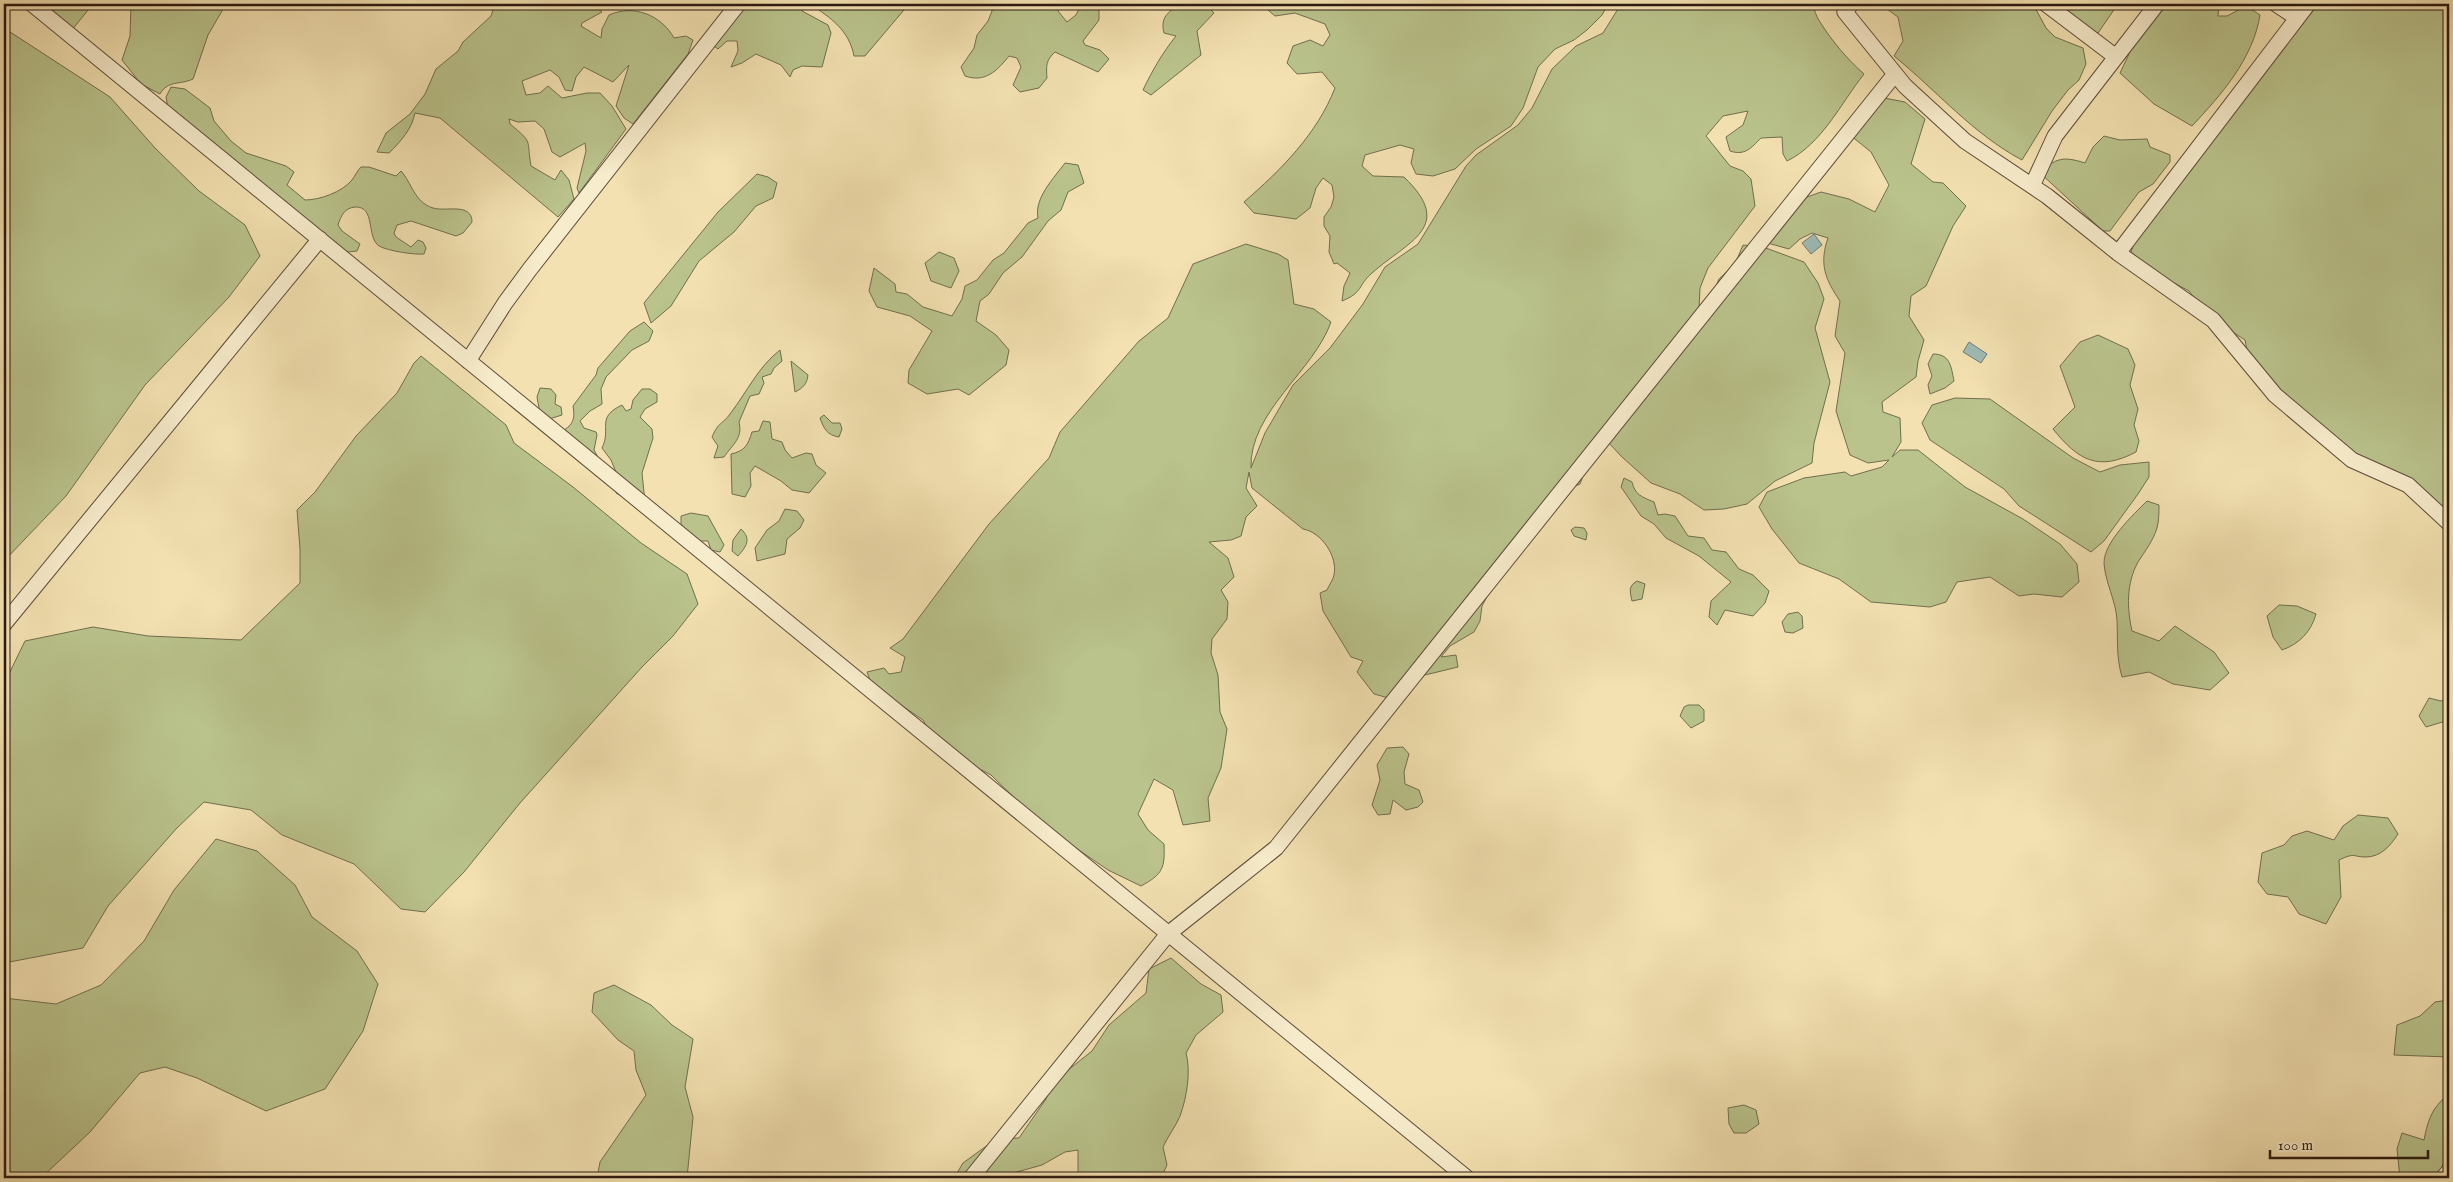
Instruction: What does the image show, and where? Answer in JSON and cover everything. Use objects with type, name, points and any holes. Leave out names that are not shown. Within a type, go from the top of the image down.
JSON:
[{"type":"street","points":[[32,4],[1467,1178]]},
{"type":"street","points":[[468,361],[530,269],[738,4]]},
{"type":"street","points":[[2046,4],[2116,57]]},
{"type":"street","points":[[2032,186],[2056,136],[2157,4]]},
{"type":"street","points":[[2276,4],[2297,18]]},
{"type":"street","points":[[2118,253],[2308,4]]},
{"type":"street","points":[[1844,7],[1905,86],[1964,141],[2032,186],[2118,253],[2213,320],[2275,395],[2352,460],[2408,484],[2449,523]]},
{"type":"street","points":[[971,1178],[1168,934],[1276,848],[1895,74]]},
{"type":"street","points":[[4,624],[320,239]]},
{"type":"street","points":[[2443,1178],[2449,1171]]},
{"type":"green space","points":[[38,4],[93,4],[71,31]]},
{"type":"green space","points":[[131,4],[226,4],[208,35],[193,79],[171,85],[160,94],[141,84],[122,60],[130,36]]},
{"type":"green space","points":[[495,4],[582,4],[595,6],[602,12],[582,23],[581,26],[601,38],[602,29],[609,15],[618,12],[637,11],[662,23],[674,38],[686,36],[693,40],[688,54],[633,124],[624,118],[616,106],[629,65],[613,82],[584,67],[576,77],[572,91],[565,90],[559,77],[550,70],[522,81],[526,95],[540,93],[548,86],[562,98],[587,93],[600,93],[612,106],[626,129],[579,193],[577,188],[586,151],[585,143],[560,157],[552,152],[544,129],[535,121],[518,122],[509,119],[510,124],[528,142],[531,166],[555,180],[561,170],[569,180],[574,199],[558,217],[440,118],[415,113],[409,130],[389,153],[377,152],[386,133],[410,114],[425,94],[436,69],[458,51],[463,42],[491,16]]},
{"type":"green space","points":[[740,4],[805,4],[802,11],[828,25],[831,33],[822,67],[802,66],[793,70],[790,77],[781,65],[756,54],[742,63],[731,67],[738,51],[737,41],[727,41],[718,49],[714,46]]},
{"type":"green space","points":[[810,4],[909,4],[865,56],[854,56],[848,39],[838,26]]},
{"type":"green space","points":[[992,4],[1060,4],[1058,11],[1067,22],[1076,15],[1081,5],[1099,10],[1099,20],[1083,41],[1085,45],[1100,50],[1109,59],[1098,72],[1055,52],[1047,64],[1047,78],[1039,88],[1020,92],[1013,85],[1021,67],[1017,58],[1009,56],[995,71],[985,77],[972,78],[965,76],[961,67],[974,48],[977,35],[988,21],[992,11]]},
{"type":"green space","points":[[1179,4],[1205,4],[1214,13],[1197,31],[1201,55],[1151,95],[1143,90],[1158,62],[1176,36],[1164,33],[1164,19]]},
{"type":"green space","points":[[1261,4],[1608,4],[1602,15],[1587,30],[1574,40],[1555,49],[1538,67],[1523,108],[1511,126],[1476,149],[1455,169],[1433,176],[1416,174],[1411,163],[1414,149],[1400,145],[1365,155],[1362,166],[1373,176],[1404,177],[1419,194],[1426,209],[1426,221],[1421,232],[1412,242],[1372,273],[1354,295],[1342,301],[1344,286],[1350,273],[1337,263],[1334,264],[1329,252],[1330,236],[1324,226],[1324,217],[1331,207],[1334,197],[1332,185],[1323,178],[1316,188],[1310,208],[1296,219],[1254,213],[1244,202],[1297,150],[1318,121],[1335,88],[1322,72],[1297,74],[1287,63],[1293,46],[1310,40],[1323,46],[1330,35],[1325,24],[1295,13],[1275,16]]},
{"type":"green space","points":[[1621,4],[1812,4],[1819,20],[1830,36],[1864,74],[1821,134],[1799,154],[1787,161],[1783,154],[1782,137],[1761,138],[1744,152],[1730,151],[1726,137],[1743,125],[1748,111],[1723,116],[1706,136],[1730,166],[1743,171],[1751,179],[1755,206],[1708,268],[1700,288],[1699,309],[1709,302],[1719,279],[1735,264],[1743,245],[1763,247],[1804,262],[1818,283],[1824,299],[1815,328],[1830,382],[1814,443],[1812,463],[1775,481],[1747,504],[1724,509],[1704,510],[1680,494],[1651,483],[1607,441],[1590,458],[1580,484],[1567,490],[1502,569],[1482,606],[1480,621],[1474,632],[1450,646],[1441,657],[1456,655],[1458,667],[1425,675],[1396,700],[1374,694],[1357,672],[1363,661],[1351,657],[1323,611],[1320,593],[1327,590],[1335,568],[1327,546],[1316,535],[1303,529],[1252,488],[1249,472],[1246,488],[1257,506],[1246,517],[1241,536],[1231,540],[1209,542],[1228,558],[1234,577],[1221,590],[1228,602],[1227,619],[1212,639],[1211,653],[1218,675],[1220,712],[1227,729],[1221,768],[1208,798],[1210,821],[1183,825],[1173,790],[1154,779],[1138,814],[1148,830],[1164,844],[1164,859],[1158,874],[1141,886],[1108,870],[1073,846],[1025,808],[991,775],[972,765],[933,737],[923,720],[872,685],[867,672],[884,668],[889,674],[901,672],[905,657],[890,648],[903,639],[989,524],[1049,458],[1060,432],[1139,341],[1168,318],[1193,264],[1246,244],[1278,254],[1288,260],[1294,304],[1314,309],[1331,322],[1323,340],[1311,358],[1284,392],[1260,428],[1253,448],[1251,468],[1265,433],[1293,385],[1330,348],[1363,304],[1385,267],[1418,244],[1466,166],[1476,155],[1518,125],[1532,108],[1552,69],[1576,46],[1603,33]]},
{"type":"green space","points":[[1880,4],[2033,4],[2046,28],[2055,37],[2083,48],[2086,64],[2079,80],[2068,90],[2052,111],[2022,160],[2004,150],[1971,125],[1894,56],[1903,41],[1898,17]]},
{"type":"green space","points":[[2059,4],[2118,4],[2098,33],[2087,31]]},
{"type":"green space","points":[[2162,4],[2219,4],[2218,16],[2227,16],[2246,6],[2260,15],[2256,31],[2243,61],[2214,102],[2192,126],[2154,104],[2120,73],[2129,54],[2127,34]]},
{"type":"green space","points":[[2312,4],[2449,4],[2449,512],[2411,479],[2352,452],[2286,397],[2247,350],[2245,340],[2228,329],[2195,299],[2189,291],[2154,272],[2131,252],[2137,234]]},
{"type":"green space","points":[[4,28],[110,97],[155,148],[199,191],[245,225],[260,256],[229,297],[145,385],[66,496],[4,561]]},
{"type":"green space","points":[[171,87],[185,89],[210,108],[214,121],[231,141],[246,153],[286,166],[294,172],[287,185],[305,200],[324,197],[337,192],[352,180],[361,167],[369,167],[396,176],[401,171],[417,197],[427,205],[438,209],[463,210],[471,216],[472,222],[463,233],[456,236],[411,221],[397,225],[394,233],[396,237],[411,247],[418,240],[423,242],[426,248],[424,254],[408,253],[389,250],[379,246],[375,242],[366,211],[355,207],[348,209],[344,213],[338,225],[342,231],[360,244],[357,251],[347,252],[295,213],[168,108],[166,97]]},
{"type":"green space","points":[[1879,97],[1905,102],[1925,119],[1911,164],[1933,182],[1943,183],[1966,206],[1953,226],[1926,286],[1911,296],[1909,316],[1924,340],[1916,377],[1882,402],[1883,412],[1900,418],[1901,442],[1892,457],[1900,450],[1918,450],[1965,487],[2023,519],[2060,544],[2077,564],[2079,582],[2062,597],[2034,594],[2019,596],[1990,577],[1957,582],[1946,602],[1930,607],[1871,602],[1839,579],[1799,563],[1772,529],[1759,507],[1767,492],[1804,478],[1845,472],[1851,476],[1882,467],[1889,460],[1868,463],[1850,455],[1836,411],[1845,353],[1835,336],[1840,301],[1825,271],[1824,256],[1828,238],[1812,233],[1800,239],[1789,249],[1764,242],[1796,201],[1821,192],[1849,199],[1875,212],[1889,185],[1871,152],[1850,135]]},
{"type":"green space","points":[[2104,136],[2120,140],[2147,139],[2150,147],[2170,155],[2170,162],[2153,184],[2139,192],[2110,231],[2103,231],[2039,172],[2060,160],[2071,159],[2085,163],[2093,147]]},
{"type":"green space","points":[[1065,163],[1078,165],[1084,183],[1068,192],[1061,210],[1048,221],[1022,257],[1003,273],[989,294],[980,301],[976,321],[996,335],[1009,350],[1006,365],[969,395],[958,389],[927,394],[908,383],[909,370],[932,331],[910,316],[877,307],[869,291],[874,268],[895,284],[896,292],[907,294],[923,307],[952,316],[962,299],[965,286],[977,280],[993,260],[1004,253],[1028,223],[1038,218],[1039,203],[1042,196]]},
{"type":"green space","points":[[757,174],[768,177],[777,183],[773,198],[756,206],[734,232],[699,261],[671,306],[651,323],[644,303],[718,212]]},
{"type":"green space","points":[[939,252],[954,258],[959,271],[951,288],[931,281],[925,263]]},
{"type":"green space","points":[[644,322],[653,331],[649,341],[632,350],[606,377],[601,389],[602,404],[590,411],[580,421],[584,428],[596,432],[594,450],[600,461],[564,430],[573,420],[573,406],[596,375],[598,368],[630,331]]},
{"type":"green space","points":[[2098,335],[2128,349],[2135,365],[2130,385],[2138,409],[2134,425],[2139,441],[2136,452],[2123,458],[2100,462],[2080,455],[2062,440],[2053,429],[2075,407],[2060,366],[2080,342]]},
{"type":"green space","points":[[780,350],[782,361],[774,368],[771,374],[762,377],[764,383],[759,394],[750,396],[739,422],[740,432],[736,441],[724,457],[714,458],[718,446],[712,437],[717,428],[730,414],[765,364]]},
{"type":"green space","points":[[1933,354],[1943,356],[1949,362],[1954,381],[1945,388],[1930,394],[1928,385],[1932,376],[1928,364]]},
{"type":"green space","points":[[421,356],[506,425],[514,443],[573,487],[641,543],[687,574],[698,604],[673,636],[642,667],[520,803],[464,872],[425,912],[401,909],[354,864],[282,835],[251,810],[204,802],[176,829],[108,906],[83,948],[4,963],[4,684],[25,641],[93,627],[148,636],[241,640],[300,583],[297,510],[315,492],[356,436],[397,393],[414,363]]},
{"type":"green space","points":[[791,361],[808,375],[804,385],[795,392]]},
{"type":"green space","points":[[540,388],[551,389],[556,395],[555,404],[561,407],[562,415],[549,419],[545,417],[539,408],[537,397]]},
{"type":"green space","points":[[642,389],[650,389],[657,394],[657,402],[645,409],[640,417],[652,429],[653,438],[642,473],[645,502],[631,501],[616,493],[620,482],[611,460],[602,448],[606,435],[606,419],[609,414],[622,405],[626,411],[631,409],[633,400]]},
{"type":"green space","points":[[1955,398],[1990,399],[2073,458],[2100,472],[2120,465],[2149,462],[2149,477],[2104,541],[2091,552],[2019,506],[2004,489],[1930,440],[1922,423],[1932,405]]},
{"type":"green space","points":[[824,415],[832,423],[840,423],[842,429],[839,437],[832,435],[825,428],[820,418]]},
{"type":"green space","points":[[763,421],[770,422],[772,439],[782,442],[785,450],[792,458],[806,453],[812,454],[816,465],[826,473],[809,493],[792,490],[781,481],[755,466],[750,473],[751,486],[745,497],[732,494],[731,454],[745,447],[752,432],[759,431]]},
{"type":"green space","points":[[1624,478],[1632,482],[1635,490],[1640,495],[1654,502],[1658,515],[1675,516],[1688,536],[1704,538],[1712,550],[1726,552],[1739,569],[1753,575],[1769,591],[1765,603],[1753,616],[1725,610],[1717,625],[1709,617],[1711,601],[1731,582],[1699,556],[1666,538],[1654,524],[1641,516],[1621,487]]},
{"type":"green space","points":[[2147,501],[2159,505],[2159,519],[2149,546],[2138,562],[2131,579],[2129,614],[2132,631],[2159,641],[2175,626],[2214,652],[2229,673],[2210,690],[2173,684],[2149,672],[2122,677],[2118,656],[2117,620],[2106,577],[2105,555],[2114,538],[2127,521]]},
{"type":"green space","points":[[785,509],[797,511],[804,520],[800,528],[787,539],[785,554],[757,561],[755,548],[767,530],[779,521]]},
{"type":"green space","points":[[691,513],[708,516],[724,545],[720,552],[711,550],[708,541],[699,541],[681,525],[681,516]]},
{"type":"green space","points":[[1575,527],[1584,528],[1587,533],[1586,540],[1574,536],[1571,530]]},
{"type":"green space","points":[[741,529],[746,536],[747,543],[738,556],[732,551],[733,540]]},
{"type":"green space","points":[[1637,581],[1645,584],[1642,599],[1632,601],[1631,587]]},
{"type":"green space","points":[[2279,605],[2297,606],[2316,614],[2308,632],[2299,641],[2282,650],[2273,637],[2267,616]]},
{"type":"green space","points":[[1798,612],[1802,616],[1803,628],[1793,633],[1785,632],[1782,622],[1788,614]]},
{"type":"green space","points":[[2449,697],[2449,720],[2426,727],[2419,716],[2429,698],[2441,701]]},
{"type":"green space","points":[[1699,705],[1704,710],[1704,721],[1691,728],[1680,716],[1684,707]]},
{"type":"green space","points":[[1403,747],[1409,754],[1404,772],[1405,784],[1419,790],[1423,802],[1418,807],[1406,810],[1393,800],[1390,814],[1378,815],[1372,805],[1380,780],[1377,765],[1387,748]]},
{"type":"green space","points":[[2358,815],[2388,818],[2398,834],[2381,853],[2366,857],[2351,856],[2339,860],[2341,897],[2326,924],[2299,914],[2288,897],[2267,894],[2258,882],[2262,853],[2284,845],[2292,836],[2307,831],[2334,840],[2343,826]]},
{"type":"green space","points":[[216,839],[257,851],[295,885],[312,917],[357,951],[378,984],[363,1031],[325,1089],[266,1111],[197,1078],[165,1067],[140,1073],[90,1132],[41,1178],[4,1178],[4,998],[56,1004],[101,985],[144,941],[174,890]]},
{"type":"green space","points":[[1171,958],[1201,984],[1221,995],[1223,1012],[1196,1035],[1186,1053],[1188,1076],[1185,1101],[1180,1116],[1163,1147],[1167,1165],[1161,1178],[1078,1178],[1078,1150],[1065,1152],[1042,1165],[1006,1175],[1004,1178],[954,1178],[963,1163],[996,1139],[1019,1138],[1046,1099],[1053,1082],[1092,1051],[1109,1025],[1146,993],[1149,969]]},
{"type":"green space","points":[[614,985],[651,1005],[672,1025],[693,1039],[685,1087],[693,1117],[687,1178],[597,1178],[600,1162],[646,1095],[636,1070],[634,1051],[618,1040],[592,1012],[594,993]]},
{"type":"green space","points":[[2449,1000],[2449,1057],[2394,1055],[2397,1025],[2420,1016],[2435,1002]]},
{"type":"green space","points":[[2449,1087],[2449,1123],[2444,1164],[2439,1173],[2432,1178],[2400,1178],[2397,1149],[2402,1133],[2424,1140],[2432,1114],[2445,1097]]},
{"type":"green space","points":[[1744,1105],[1756,1110],[1759,1124],[1746,1133],[1734,1133],[1729,1124],[1728,1108]]},
{"type":"water","points":[[1814,234],[1822,245],[1811,254],[1802,243]]},
{"type":"water","points":[[1969,342],[1987,354],[1981,363],[1963,352]]}]
